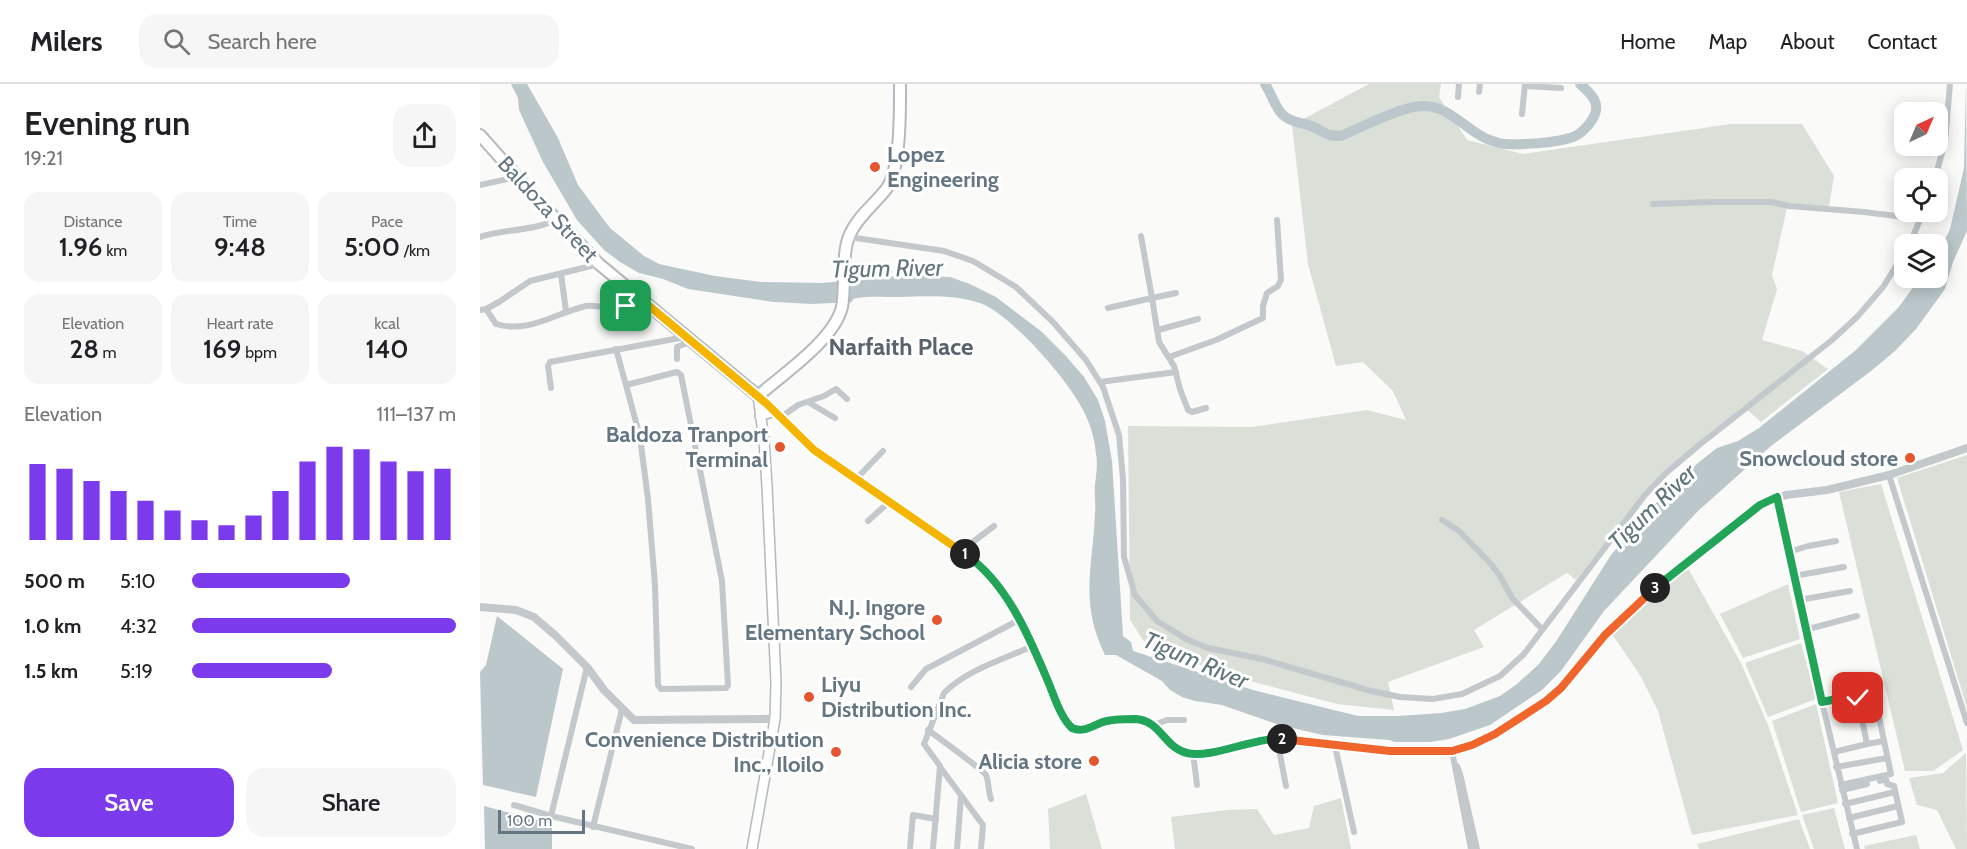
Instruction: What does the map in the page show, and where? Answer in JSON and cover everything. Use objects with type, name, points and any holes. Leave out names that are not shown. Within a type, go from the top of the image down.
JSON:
[{"type":"main road","points":[[752,849],[775,719],[776,682],[767,486],[758,396],[826,338],[842,308],[848,239],[855,224],[888,185],[896,165],[900,84]]},
{"type":"main road","name":"Baldoza Street","points":[[480,135],[599,264],[758,396]]},
{"type":"main road","points":[[760,416],[778,414]]},
{"type":"street","points":[[1458,97],[1459,84]]},
{"type":"street","points":[[1479,92],[1480,84]]},
{"type":"street","points":[[1938,168],[1945,142],[1950,84]]},
{"type":"street","points":[[1522,114],[1525,85],[1561,87]]},
{"type":"street","points":[[480,185],[518,177]]},
{"type":"street","points":[[1653,204],[1712,201],[1771,202],[1789,206],[1894,216]]},
{"type":"street","points":[[480,237],[500,231],[545,225],[556,219]]},
{"type":"street","points":[[1169,357],[1216,340],[1263,318],[1263,306],[1268,292],[1278,286],[1281,280],[1277,220]]},
{"type":"street","points":[[1141,236],[1159,342],[1176,372],[1188,410],[1192,412],[1206,408]]},
{"type":"street","points":[[848,239],[944,251],[973,261],[1016,286],[1053,322],[1086,360],[1103,387],[1119,435],[1123,479],[1124,558],[1135,595],[1157,621],[1186,639],[1209,648],[1262,659],[1371,691],[1400,697],[1433,699],[1462,694],[1500,676],[1524,654],[1645,495],[1666,473],[1832,340],[1883,287],[1894,270]]},
{"type":"street","points":[[599,264],[530,281],[483,310],[496,324],[516,327],[532,325],[566,311],[592,305],[620,309],[636,295]]},
{"type":"street","points":[[561,274],[566,311]]},
{"type":"street","points":[[1108,308],[1176,293]]},
{"type":"street","points":[[1158,330],[1198,319]]},
{"type":"street","points":[[551,388],[548,366],[550,362],[616,349],[690,339]]},
{"type":"street","points":[[677,359],[678,347],[690,339]]},
{"type":"street","points":[[616,349],[640,437],[648,499],[655,585],[658,685],[661,689],[726,688],[728,685],[722,581],[681,375],[677,372],[626,385]]},
{"type":"street","points":[[1100,382],[1176,372]]},
{"type":"street","points":[[778,414],[836,389],[847,399]]},
{"type":"street","points":[[758,396],[814,450],[961,551],[989,573],[1033,646],[1062,713],[1072,728],[1083,730],[1107,721],[1135,719],[1146,721],[1154,725],[1179,750],[1188,753],[1277,739],[1390,751],[1452,751],[1472,745],[1495,734],[1546,701],[1561,688],[1605,635],[1661,582],[1760,505],[1777,497],[1827,490],[1889,475],[1967,448]]},
{"type":"street","points":[[808,402],[835,418]]},
{"type":"street","points":[[856,479],[883,451]]},
{"type":"street","points":[[1889,475],[1967,723]]},
{"type":"street","points":[[1777,497],[1836,767],[1857,849]]},
{"type":"street","points":[[868,521],[890,502]]},
{"type":"street","points":[[1442,520],[1459,531],[1491,564],[1512,598],[1542,629]]},
{"type":"street","points":[[961,551],[994,526]]},
{"type":"street","points":[[1789,552],[1836,541]]},
{"type":"street","points":[[1794,576],[1844,567]]},
{"type":"street","points":[[1799,600],[1850,591]]},
{"type":"street","points":[[480,608],[516,610],[534,617],[587,668],[634,720],[642,722],[775,719]]},
{"type":"street","points":[[1805,630],[1857,616]]},
{"type":"street","points":[[911,687],[926,669],[1019,620]]},
{"type":"street","points":[[981,849],[983,825],[924,744],[944,693],[950,686],[1033,646]]},
{"type":"street","points":[[551,816],[587,668]]},
{"type":"street","points":[[1822,702],[1874,693],[1890,775],[1841,787]]},
{"type":"street","points":[[1857,696],[1867,744]]},
{"type":"street","points":[[593,827],[622,708]]},
{"type":"street","points":[[1154,725],[1167,720],[1184,720]]},
{"type":"street","points":[[928,730],[985,773],[991,799]]},
{"type":"street","points":[[1277,739],[1286,786]]},
{"type":"street","points":[[1834,752],[1884,741]]},
{"type":"street","points":[[1335,746],[1354,832]]},
{"type":"street","points":[[1452,751],[1471,849]]},
{"type":"street","points":[[1193,753],[1197,785]]},
{"type":"street","points":[[1836,767],[1887,758]]},
{"type":"street","points":[[1454,760],[1460,774],[1477,849]]},
{"type":"street","points":[[933,849],[940,766]]},
{"type":"street","points":[[1841,787],[1886,779],[1887,784],[1894,786],[1896,792],[1901,823],[1852,834]]},
{"type":"street","points":[[1845,804],[1896,792]]},
{"type":"street","points":[[957,849],[961,795]]},
{"type":"street","points":[[514,805],[593,827],[692,849]]},
{"type":"street","points":[[1849,818],[1898,806]]},
{"type":"street","points":[[910,849],[913,815],[936,819]]},
{"type":"shaded area","points":[[511,84],[527,84],[558,138],[578,185],[610,228],[644,256],[659,264],[715,276],[761,282],[822,283],[908,275],[950,277],[996,297],[1042,332],[1065,355],[1084,377],[1098,400],[1105,421],[1112,461],[1123,636],[1131,642],[1133,651],[1253,690],[1358,716],[1399,716],[1465,709],[1500,696],[1517,684],[1539,664],[1557,640],[1611,555],[1653,506],[1698,463],[1717,448],[1738,441],[1759,428],[1856,350],[1898,308],[1913,288],[1945,288],[1916,329],[1895,351],[1771,446],[1698,511],[1604,611],[1561,671],[1542,690],[1490,725],[1449,739],[1430,742],[1395,742],[1323,735],[1279,725],[1222,705],[1182,697],[1170,690],[1162,681],[1116,655],[1105,655],[1092,618],[1090,601],[1097,466],[1089,423],[1078,401],[1054,368],[1008,321],[980,303],[958,298],[862,297],[853,299],[852,302],[812,304],[774,302],[688,289],[639,273],[604,250],[577,220],[543,162],[519,110],[518,98]]},
{"type":"shaded area","points":[[1369,84],[1441,84],[1439,97],[1467,140],[1523,154],[1731,124],[1802,124],[1834,176],[1829,207],[1788,203],[1772,275],[1777,289],[1762,340],[1802,351],[1828,369],[1761,422],[1743,406],[1644,493],[1576,580],[1567,573],[1474,630],[1484,647],[1388,682],[1394,710],[1337,704],[1250,681],[1149,649],[1130,620],[1128,426],[1252,427],[1367,410],[1406,420],[1393,391],[1363,362],[1336,366],[1308,264],[1292,125]]},
{"type":"shaded area","points":[[1966,84],[1967,231],[1948,279],[1948,234],[1964,168]]},
{"type":"shaded area","points":[[1967,455],[1967,708],[1897,478]]},
{"type":"shaded area","points":[[1881,484],[1963,750],[1933,771],[1905,771],[1839,492]]},
{"type":"shaded area","points":[[1688,568],[1741,663],[1768,725],[1798,815],[1692,835],[1658,711],[1640,675],[1612,634],[1663,587]]},
{"type":"shaded area","points":[[1788,584],[1800,639],[1743,658],[1720,614]]},
{"type":"shaded area","points":[[497,616],[563,669],[536,797],[483,785],[480,672],[486,665]]},
{"type":"shaded area","points":[[1801,643],[1816,699],[1768,717],[1745,663]]},
{"type":"shaded area","points":[[1816,704],[1838,803],[1801,812],[1772,721]]},
{"type":"shaded area","points":[[1966,753],[1967,849],[1956,849],[1937,810],[1917,805],[1909,778],[1943,773]]},
{"type":"shaded area","points":[[1086,794],[1102,849],[1050,849],[1048,809]]},
{"type":"shaded area","points":[[1341,798],[1351,849],[1175,849],[1171,817],[1257,809],[1274,835],[1309,828],[1314,806]]},
{"type":"shaded area","points":[[484,806],[552,824],[552,849],[485,849]]},
{"type":"shaded area","points":[[1834,808],[1845,849],[1814,849],[1802,815]]},
{"type":"shaded area","points":[[1799,819],[1810,849],[1699,849],[1697,844]]},
{"type":"shaded area","points":[[1916,835],[1920,849],[1865,849],[1864,846]]},
{"type":"waterway","points":[[1265,84],[1284,116],[1331,135],[1341,136],[1393,113],[1423,106],[1441,110],[1479,135],[1500,144],[1558,141],[1573,137],[1583,131],[1594,117],[1596,105],[1593,97],[1580,84]]},
{"type":"place","name":"Lopez Engineering","points":[[875,167]]},
{"type":"place","name":"Baldoza Tranport Terminal","points":[[780,447]]},
{"type":"place","name":"Snowcloud store","points":[[1910,458]]},
{"type":"place","name":"N.J. Ingore Elementary School","points":[[937,620]]},
{"type":"place","name":"Liyu Distribution Inc.","points":[[809,697]]},
{"type":"place","name":"Convenience Distribution Inc., Iloilo","points":[[836,752]]},
{"type":"place","name":"Alicia store","points":[[1094,761]]},
{"type":"district","name":"Narfaith Place","points":[[901,346]]},
{"type":"route","points":[[626,306],[636,295],[736,377],[814,450],[980,564],[989,573],[1033,646],[1069,726],[1077,730],[1107,721],[1135,719],[1146,721],[1154,725],[1179,750],[1188,753],[1203,753],[1277,739],[1390,751],[1452,751],[1472,745],[1495,734],[1546,701],[1561,688],[1620,619],[1661,582],[1760,505],[1777,497],[1822,702],[1856,695],[1858,698]]},
{"type":"water label","name":"Tigum River","points":[[887,268]]},
{"type":"water label","name":"Tigum River","points":[[1652,507]]},
{"type":"water label","name":"Tigum River","points":[[1196,660]]}]
